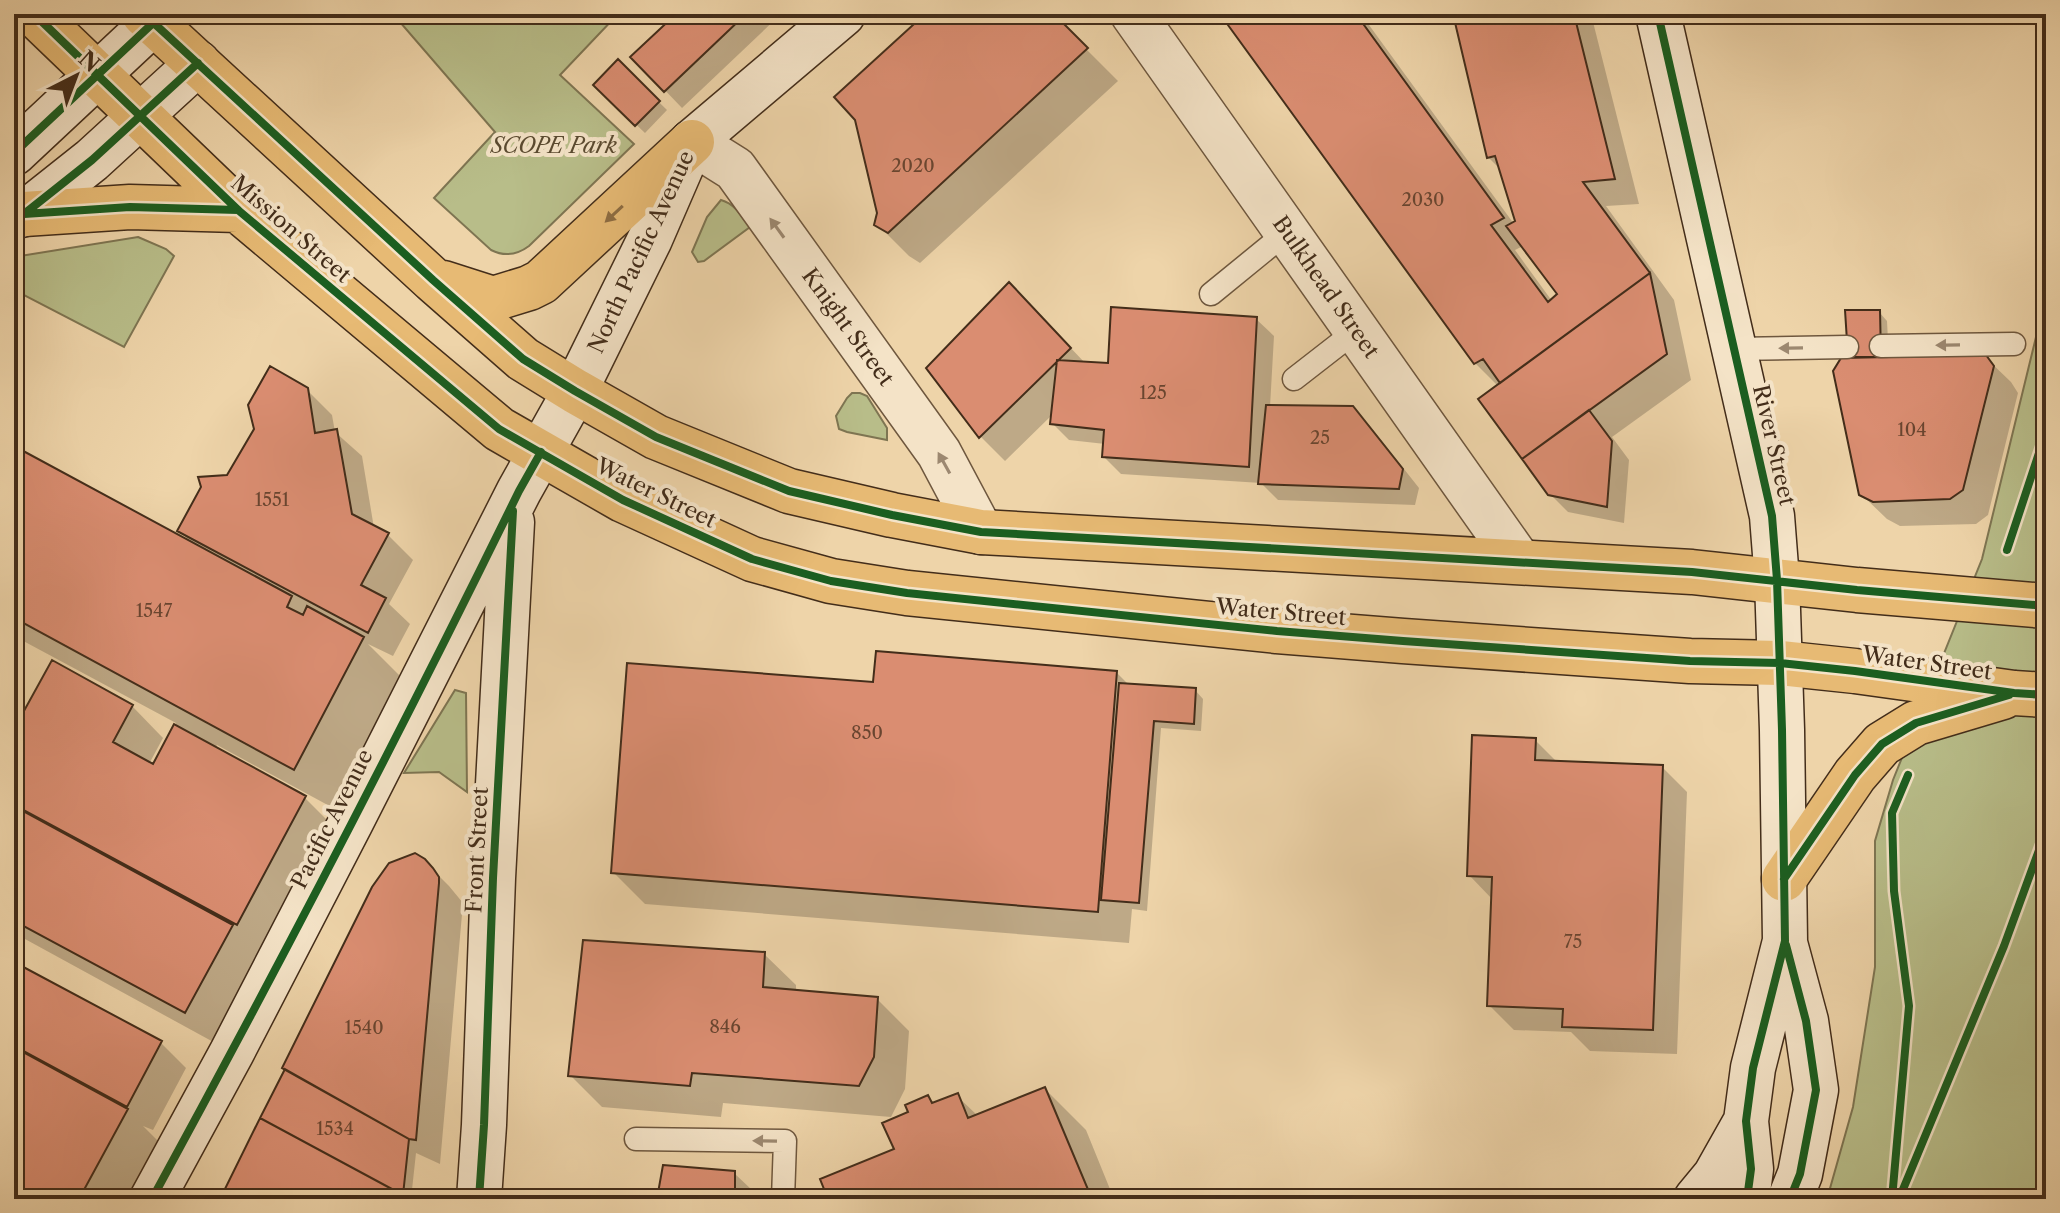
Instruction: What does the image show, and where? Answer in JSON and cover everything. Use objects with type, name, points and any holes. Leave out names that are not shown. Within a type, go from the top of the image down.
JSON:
[{"type":"main road","name":"Mission Street","points":[[34,14],[238,210],[499,429],[541,452]]},
{"type":"main road","points":[[149,18],[523,359],[656,437],[789,491],[981,532],[1692,572],[2036,605]]},
{"type":"main road","points":[[433,280],[493,299],[541,282],[692,142]]},
{"type":"main road","points":[[19,215],[130,207],[238,210]]},
{"type":"main road","name":"Water Street","points":[[541,452],[623,500],[752,559],[831,581],[907,593],[1277,631],[1629,657],[1780,663],[2030,694]]},
{"type":"main road","points":[[1784,879],[1855,775],[1882,744],[1916,723],[2030,694]]},
{"type":"street","name":"North Pacific Avenue","points":[[541,452],[575,391],[650,239],[692,142],[843,14]]},
{"type":"street","name":"Bulkhead Street","points":[[1133,14],[1519,561]]},
{"type":"street","name":"River Street","points":[[1658,14],[1772,516],[1780,663],[1785,941],[1806,1021],[1816,1090],[1800,1174],[1790,1199]]},
{"type":"street","points":[[14,153],[149,18]]},
{"type":"street","points":[[19,215],[92,160],[198,63]]},
{"type":"street","name":"Knight Street","points":[[692,142],[735,169],[939,453],[981,532]]},
{"type":"street","name":"Pacific Avenue","points":[[152,1199],[232,1052],[541,452]]},
{"type":"street","name":"Front Street","points":[[479,1199],[513,503]]},
{"type":"street","name":"River Street","points":[[1747,1199],[1751,1169],[1746,1121],[1753,1068],[1785,941]]},
{"type":"street","name":"River Street","points":[[1696,1199],[1715,1176],[1746,1121]]},
{"type":"lane","points":[[1211,294],[1287,232]]},
{"type":"lane","points":[[1294,379],[1357,330]]},
{"type":"lane","points":[[1881,346],[2014,344]]},
{"type":"lane","points":[[1734,349],[1847,347]]},
{"type":"lane","points":[[636,1139],[785,1141],[783,1199]]},
{"type":"green space","name":"SCOPE Park","points":[[393,14],[618,14],[560,75],[634,144],[529,246],[511,254],[491,250],[434,198],[495,132]]},
{"type":"green space","points":[[721,200],[734,207],[750,227],[704,261],[698,262],[692,252],[707,217]]},
{"type":"green space","points":[[138,237],[166,249],[174,256],[124,347],[14,290],[14,257]]},
{"type":"green space","points":[[2046,296],[2046,1199],[1827,1199],[1853,1107],[1875,967],[1875,841],[1893,780],[1982,559]]},
{"type":"green space","points":[[852,393],[867,396],[887,428],[887,440],[839,429],[836,416]]},
{"type":"green space","points":[[455,690],[466,693],[467,792],[439,772],[404,773]]},
{"type":"building","points":[[676,14],[746,14],[664,92],[630,57]]},
{"type":"building","points":[[925,14],[1054,14],[1088,48],[888,233],[874,225],[877,213],[855,120],[834,97]]},
{"type":"building","points":[[1220,14],[1356,14],[1504,218],[1491,225],[1548,302],[1557,294],[1506,226],[1515,221],[1495,156],[1487,158],[1453,14],[1574,14],[1615,179],[1583,182],[1650,273],[1500,383],[1483,359],[1474,364]]},
{"type":"building","points":[[618,59],[660,101],[635,126],[593,85]]},
{"type":"building","points":[[1650,273],[1667,354],[1522,459],[1478,399]]},
{"type":"building","points":[[1009,282],[1071,348],[979,438],[926,368]]},
{"type":"building","points":[[1111,307],[1257,317],[1249,467],[1102,457],[1104,430],[1050,424],[1057,360],[1108,363]]},
{"type":"building","points":[[1845,310],[1880,310],[1881,357],[1848,357]]},
{"type":"building","points":[[1986,355],[1994,366],[1963,490],[1950,499],[1873,502],[1859,495],[1833,371],[1841,358]]},
{"type":"building","points":[[270,366],[308,388],[315,433],[337,429],[352,514],[389,533],[361,585],[386,598],[368,633],[177,531],[201,487],[198,477],[227,475],[254,429],[248,405]]},
{"type":"building","points":[[1266,405],[1353,406],[1403,469],[1399,489],[1258,484]]},
{"type":"building","points":[[1589,410],[1612,441],[1607,507],[1548,495],[1522,459]]},
{"type":"building","points":[[14,446],[292,596],[287,607],[303,615],[307,606],[364,637],[294,770],[14,618]]},
{"type":"building","points":[[876,651],[1117,671],[1098,912],[611,873],[627,663],[873,682]]},
{"type":"building","points":[[52,660],[133,705],[113,742],[153,764],[174,724],[306,796],[237,925],[14,805],[14,729]]},
{"type":"building","points":[[1119,683],[1196,688],[1194,724],[1154,721],[1139,903],[1101,900]]},
{"type":"building","points":[[1472,735],[1536,738],[1535,760],[1663,765],[1653,1030],[1562,1027],[1563,1009],[1487,1006],[1492,877],[1467,876]]},
{"type":"building","points":[[14,806],[233,925],[185,1013],[14,921]]},
{"type":"building","points":[[415,853],[425,859],[439,877],[416,1140],[409,1139],[282,1068],[372,887],[389,863]]},
{"type":"building","points":[[583,940],[765,952],[763,987],[878,997],[874,1057],[859,1086],[692,1073],[690,1086],[568,1076]]},
{"type":"building","points":[[14,962],[162,1041],[127,1107],[14,1046]]},
{"type":"building","points":[[14,1047],[128,1109],[79,1199],[39,1199],[14,1186]]},
{"type":"building","points":[[285,1069],[409,1139],[403,1195],[260,1118]]},
{"type":"building","points":[[1045,1087],[1092,1199],[828,1199],[820,1179],[894,1149],[882,1123],[908,1112],[905,1105],[928,1095],[932,1103],[958,1093],[968,1118]]},
{"type":"building","points":[[260,1118],[403,1195],[403,1199],[220,1199]]},
{"type":"building","points":[[663,1165],[735,1171],[735,1199],[642,1199],[642,1191],[658,1193]]},
{"type":"cycle path","points":[[34,14],[238,210],[499,429],[623,500],[752,559],[831,581],[907,593],[1277,631],[1690,661],[1780,663],[2046,695]]},
{"type":"cycle path","points":[[144,14],[523,359],[656,437],[789,491],[981,532],[1692,572],[2046,606]]},
{"type":"cycle path","points":[[1658,14],[1772,516],[1777,580],[1785,941],[1753,1068],[1746,1121],[1751,1169],[1747,1199]]},
{"type":"cycle path","points":[[14,153],[153,23]]},
{"type":"cycle path","points":[[14,217],[24,214],[92,160],[198,63]]},
{"type":"cycle path","points":[[24,214],[130,207],[238,210]]},
{"type":"cycle path","points":[[2007,550],[2046,432]]},
{"type":"cycle path","points":[[152,1199],[339,847],[541,452]]},
{"type":"cycle path","points":[[479,1199],[513,511]]},
{"type":"cycle path","points":[[1784,879],[1855,775],[1882,744],[1916,723],[2009,695]]},
{"type":"cycle path","points":[[1892,1199],[1909,1006],[1894,891],[1892,813],[1908,775]]},
{"type":"cycle path","points":[[1899,1199],[2004,946],[2046,831]]},
{"type":"cycle path","points":[[1786,945],[1806,1021],[1816,1090],[1800,1174],[1790,1199]]}]
